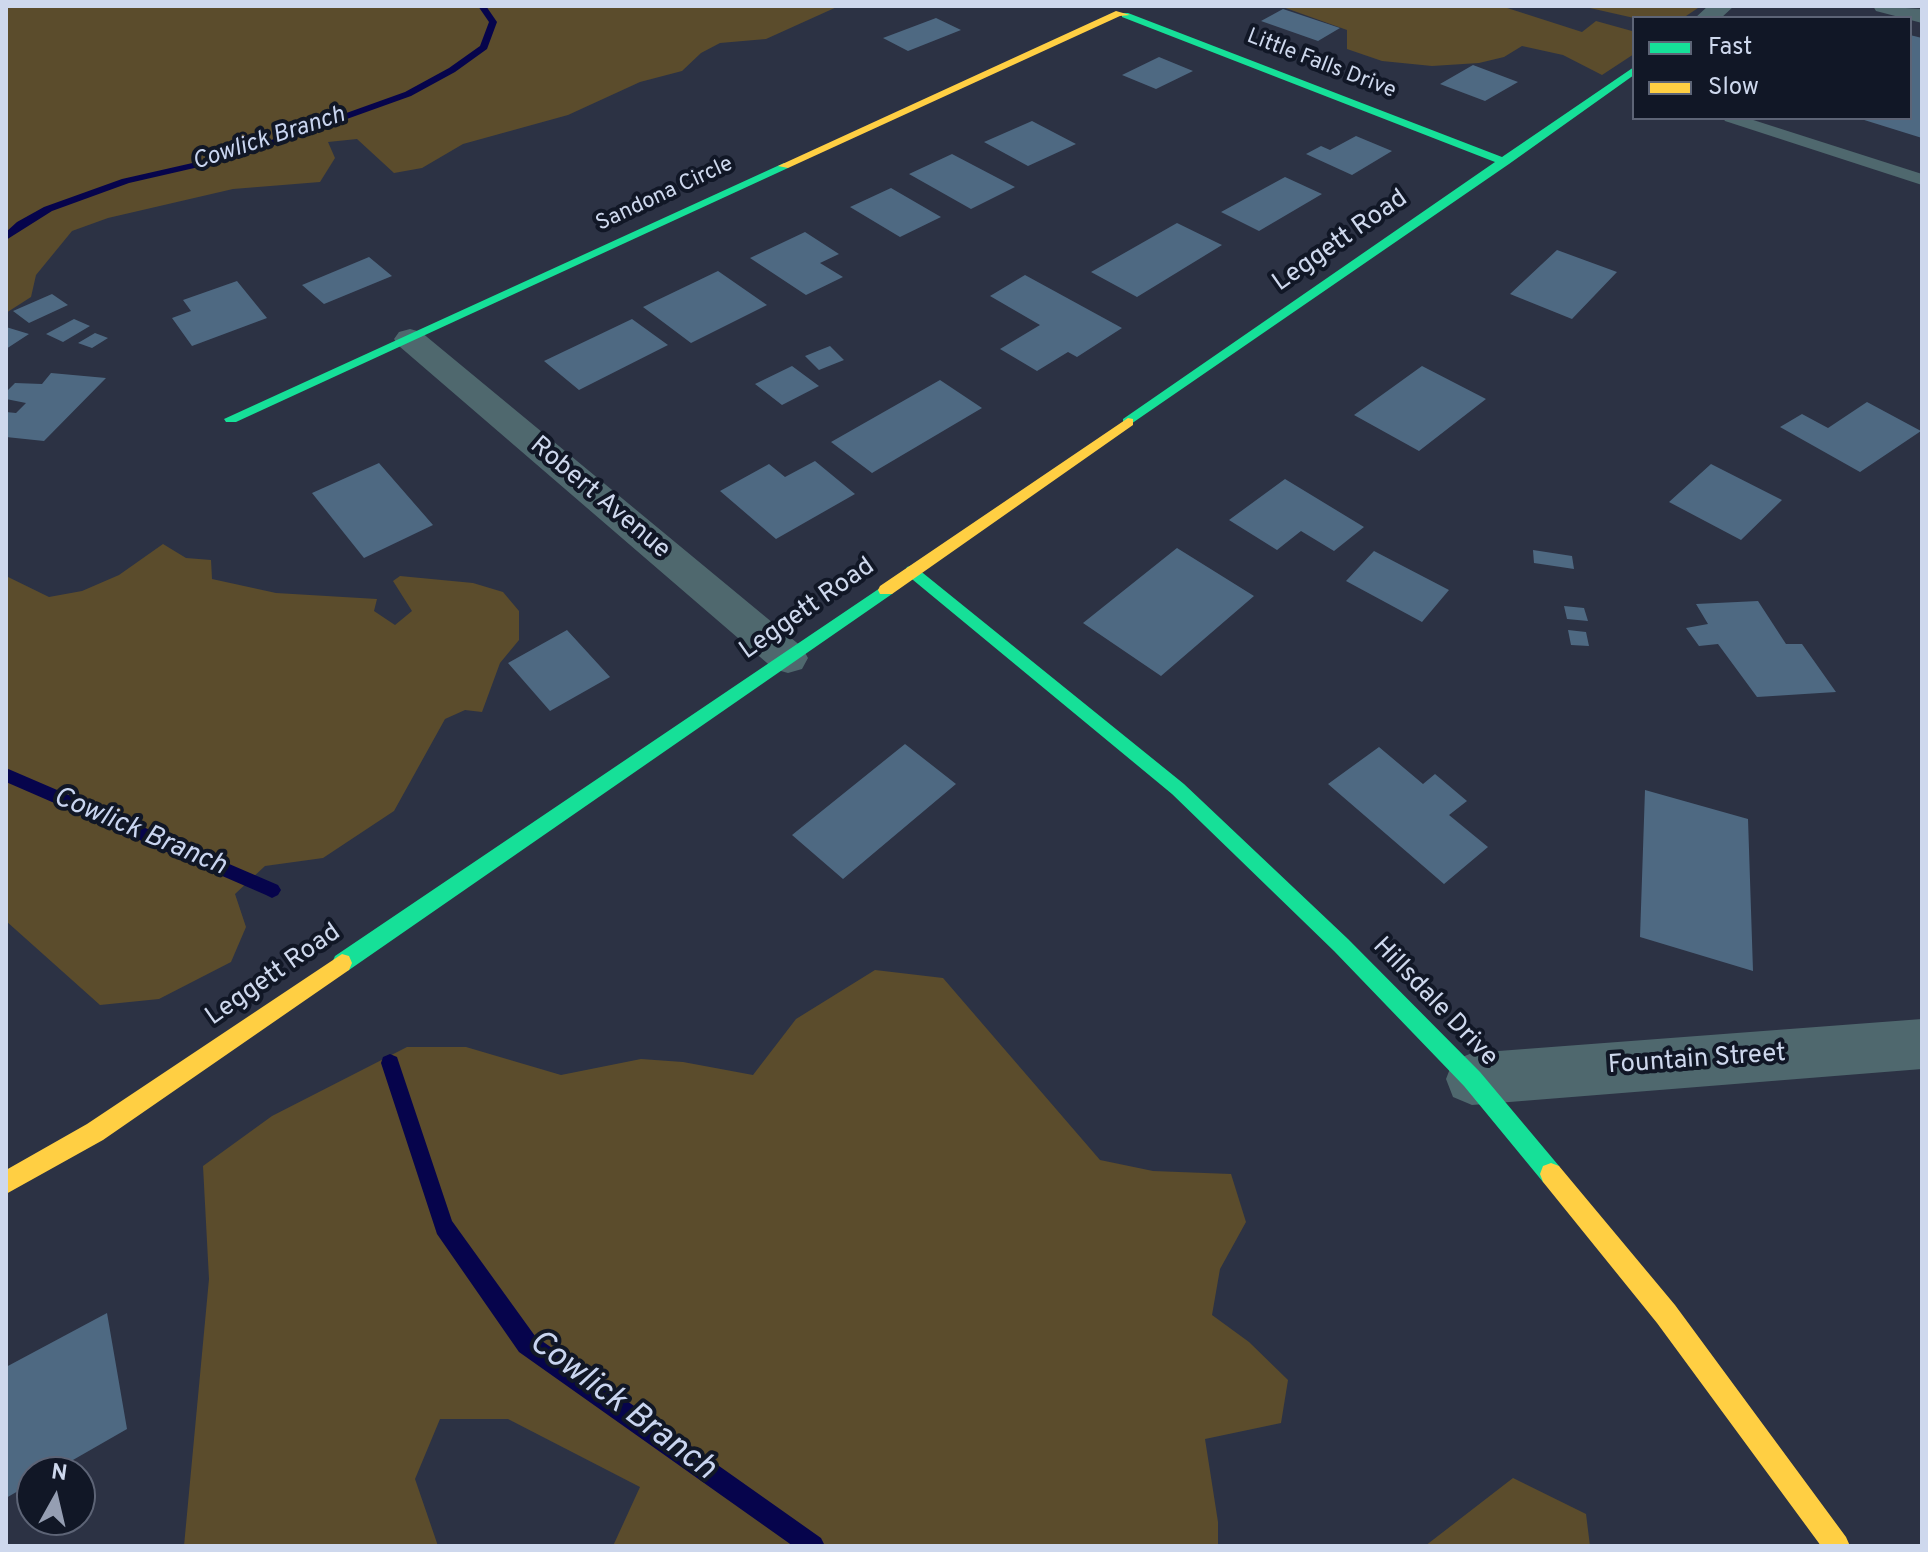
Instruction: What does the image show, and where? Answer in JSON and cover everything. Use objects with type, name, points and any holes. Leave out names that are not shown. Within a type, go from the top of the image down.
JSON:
[{"type":"street","points":[[1884,6],[1922,16]]},
{"type":"street","name":"Little Falls Drive","points":[[1119,13],[1505,162]]},
{"type":"street","name":"Sandona Circle","points":[[231,419],[1119,13]]},
{"type":"street","name":"Leggett Road","points":[[6,1183],[95,1132],[1629,79]]},
{"type":"street","name":"Robert Avenue","points":[[410,339],[788,658]]},
{"type":"street","name":"Hillsdale Drive","points":[[913,571],[1178,789],[1341,945],[1472,1079],[1666,1314],[1837,1546]]},
{"type":"street","name":"Fountain Street","points":[[1472,1079],[1922,1044]]},
{"type":"lane","points":[[1737,120],[1922,180]]},
{"type":"shaded area","points":[[6,6],[839,6],[766,39],[720,43],[701,53],[682,71],[640,82],[568,115],[463,144],[422,168],[394,173],[357,139],[328,142],[335,158],[320,182],[233,189],[108,218],[72,231],[36,275],[31,297],[6,313]]},
{"type":"shaded area","points":[[1280,6],[1501,6],[1582,32],[1596,21],[1632,31],[1632,55],[1602,75],[1563,55],[1522,46],[1504,57],[1479,63],[1432,66],[1382,61],[1347,49],[1347,30]]},
{"type":"shaded area","points":[[1581,6],[1701,6],[1686,16],[1632,18]]},
{"type":"shaded area","points":[[163,544],[186,558],[211,560],[212,579],[276,593],[377,599],[374,611],[395,625],[412,611],[393,581],[400,576],[473,583],[503,592],[519,611],[519,640],[500,663],[482,712],[465,710],[445,719],[394,811],[323,858],[265,866],[235,894],[246,927],[231,962],[159,999],[100,1005],[6,921],[6,576],[49,597],[82,591],[119,575]]},
{"type":"shaded area","points":[[875,970],[943,978],[1100,1160],[1153,1171],[1231,1174],[1246,1222],[1220,1269],[1212,1315],[1249,1342],[1288,1380],[1281,1423],[1205,1439],[1218,1522],[1218,1546],[613,1546],[640,1487],[508,1419],[440,1419],[415,1479],[438,1546],[184,1546],[209,1279],[203,1166],[272,1116],[407,1047],[466,1047],[561,1075],[641,1059],[683,1062],[753,1075],[796,1019]]},
{"type":"shaded area","points":[[1513,1478],[1586,1514],[1590,1546],[1425,1546]]},
{"type":"building","points":[[1283,9],[1340,28],[1318,41],[1261,21]]},
{"type":"building","points":[[936,18],[961,30],[908,51],[883,38]]},
{"type":"building","points":[[1912,36],[1922,38],[1922,138],[1864,120],[1912,120]]},
{"type":"building","points":[[1159,57],[1193,71],[1156,89],[1122,75]]},
{"type":"building","points":[[1473,65],[1518,82],[1485,101],[1440,84]]},
{"type":"building","points":[[1032,121],[1076,144],[1028,166],[984,142]]},
{"type":"building","points":[[1356,136],[1392,151],[1352,175],[1306,154],[1321,146],[1330,150]]},
{"type":"building","points":[[952,154],[1015,187],[971,209],[909,174]]},
{"type":"building","points":[[1285,177],[1322,194],[1259,231],[1221,212]]},
{"type":"building","points":[[891,188],[941,217],[900,237],[850,207]]},
{"type":"building","points":[[1177,223],[1222,245],[1137,297],[1091,272]]},
{"type":"building","points":[[805,232],[839,254],[820,263],[843,277],[806,295],[750,258]]},
{"type":"building","points":[[1557,250],[1617,272],[1572,319],[1510,294]]},
{"type":"building","points":[[369,257],[392,276],[324,304],[302,285]]},
{"type":"building","points":[[718,271],[767,305],[691,343],[643,307]]},
{"type":"building","points":[[1025,275],[1122,328],[1077,357],[1068,352],[1037,371],[1000,349],[1040,325],[990,296]]},
{"type":"building","points":[[237,281],[267,318],[192,346],[172,318],[191,311],[183,300]]},
{"type":"building","points":[[52,294],[68,305],[29,323],[13,311]]},
{"type":"building","points":[[74,319],[90,326],[63,342],[46,334]]},
{"type":"building","points":[[632,319],[668,345],[579,390],[544,361]]},
{"type":"building","points":[[6,327],[29,334],[6,349]]},
{"type":"building","points":[[95,333],[108,338],[92,348],[78,343]]},
{"type":"building","points":[[830,346],[844,360],[819,370],[805,356]]},
{"type":"building","points":[[792,366],[819,386],[782,405],[755,384]]},
{"type":"building","points":[[1422,366],[1486,399],[1419,451],[1354,415]]},
{"type":"building","points":[[51,373],[106,378],[44,441],[6,437],[6,412],[16,413],[26,403],[6,399],[6,392],[15,383],[42,384]]},
{"type":"building","points":[[940,380],[982,408],[872,473],[831,442]]},
{"type":"building","points":[[1867,402],[1921,431],[1860,472],[1780,427],[1802,414],[1828,428]]},
{"type":"building","points":[[815,461],[855,494],[776,539],[720,491],[769,464],[785,477]]},
{"type":"building","points":[[379,463],[433,525],[364,558],[312,493]]},
{"type":"building","points":[[1711,464],[1782,500],[1741,540],[1669,502]]},
{"type":"building","points":[[1285,479],[1364,527],[1334,551],[1301,531],[1277,550],[1229,520]]},
{"type":"building","points":[[1177,548],[1254,596],[1161,676],[1083,623]]},
{"type":"building","points":[[1533,550],[1572,556],[1574,569],[1534,563]]},
{"type":"building","points":[[1374,551],[1449,590],[1422,622],[1346,581]]},
{"type":"building","points":[[1758,601],[1786,644],[1802,644],[1836,692],[1757,697],[1718,644],[1699,646],[1686,628],[1708,624],[1696,604]]},
{"type":"building","points":[[1564,606],[1584,608],[1588,621],[1567,619]]},
{"type":"building","points":[[567,630],[610,677],[550,711],[508,663]]},
{"type":"building","points":[[1568,630],[1586,632],[1589,646],[1571,645]]},
{"type":"building","points":[[905,744],[956,784],[843,879],[792,835]]},
{"type":"building","points":[[1379,747],[1423,784],[1435,774],[1467,801],[1449,815],[1488,847],[1444,884],[1328,784]]},
{"type":"building","points":[[1645,790],[1748,819],[1753,971],[1640,937]]},
{"type":"building","points":[[107,1313],[127,1429],[80,1456],[16,1456],[16,1492],[6,1498],[6,1367]]},
{"type":"waterway","name":"Cowlick Branch","points":[[6,237],[21,224],[48,209],[126,181],[235,156],[408,94],[452,70],[484,47],[493,22],[482,6]]},
{"type":"waterway","name":"Cowlick Branch","points":[[6,775],[272,890]]},
{"type":"waterway","name":"Cowlick Branch","points":[[390,1063],[444,1227],[527,1344],[813,1546]]},
{"type":"traffic: fast","points":[[1125,15],[1505,162]]},
{"type":"traffic: fast","points":[[1128,422],[1632,71]]},
{"type":"traffic: fast","points":[[231,419],[784,166]]},
{"type":"traffic: fast","points":[[913,571],[1178,789],[1341,945],[1472,1079],[1551,1174]]},
{"type":"traffic: fast","points":[[342,963],[886,590]]},
{"type":"traffic: slow","points":[[784,166],[1119,13],[1125,15]]},
{"type":"traffic: slow","points":[[886,590],[1128,422]]},
{"type":"traffic: slow","points":[[6,1183],[95,1132],[342,963]]},
{"type":"traffic: slow","points":[[1551,1174],[1666,1314],[1837,1546]]}]
